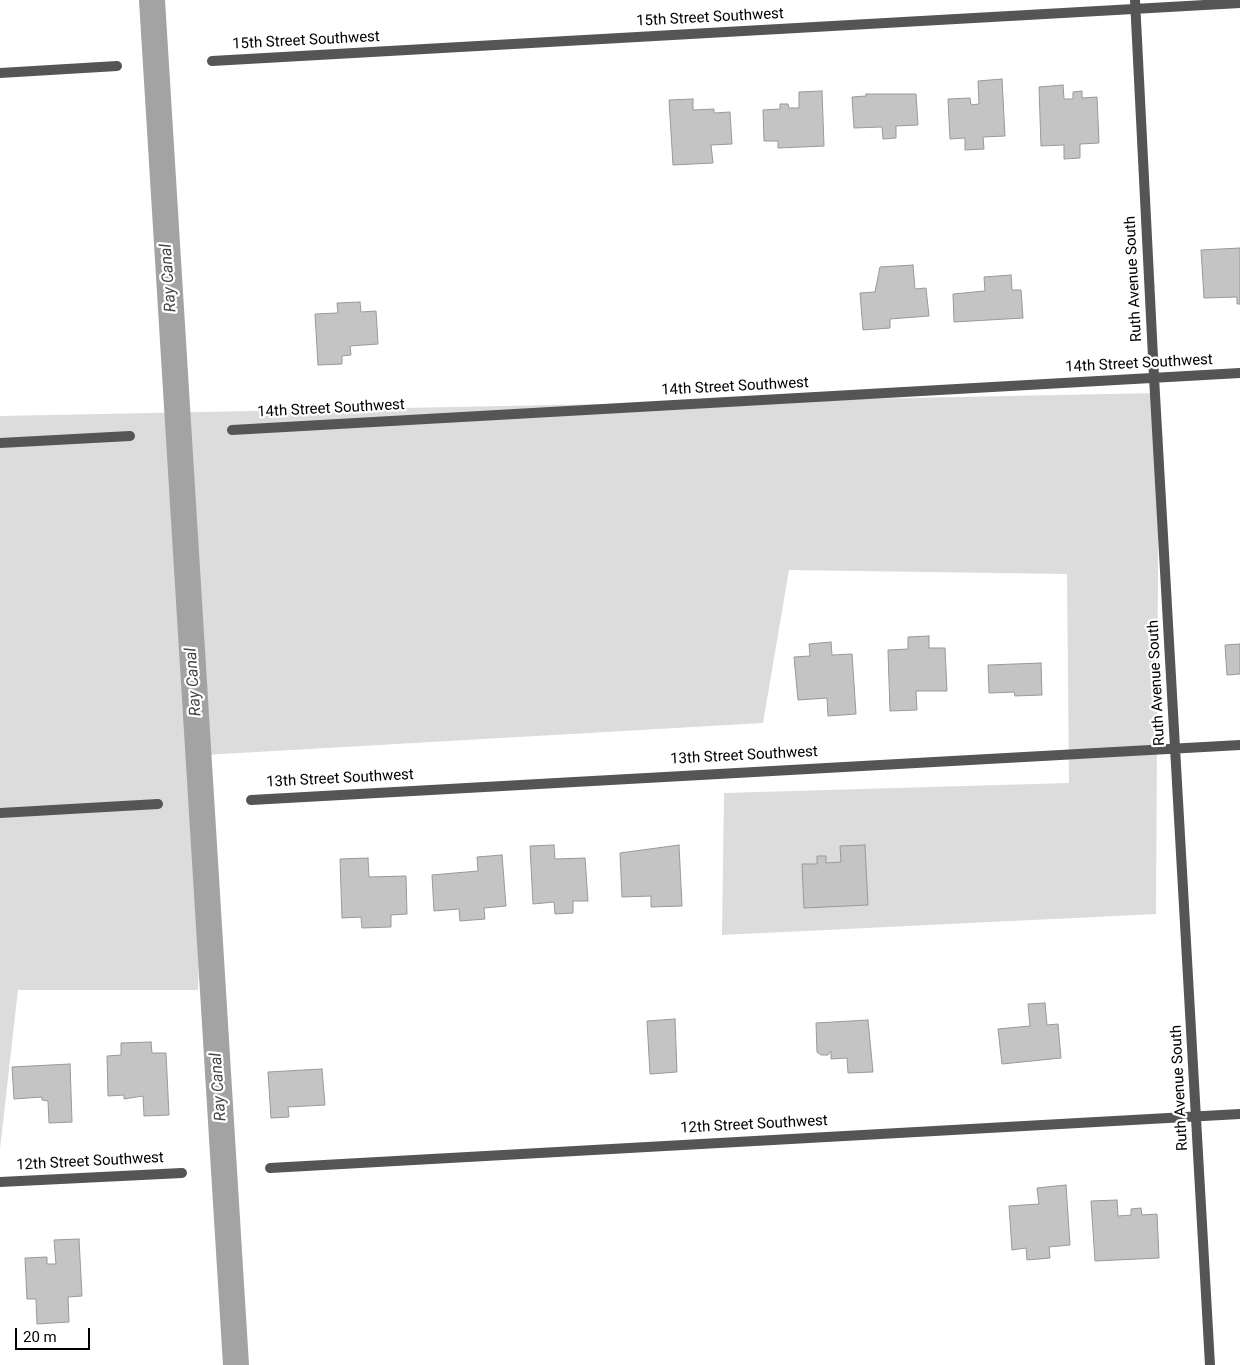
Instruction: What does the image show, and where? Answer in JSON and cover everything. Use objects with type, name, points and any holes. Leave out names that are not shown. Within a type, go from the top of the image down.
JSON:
[{"type":"street","name":"15th Street Southwest","points":[[212,61],[1135,4],[1240,3]]},
{"type":"street","name":"Ruth Avenue South","points":[[1135,4],[1154,377],[1210,1365]]},
{"type":"street","points":[[0,73],[117,66]]},
{"type":"street","name":"14th Street Southwest","points":[[232,430],[1240,373]]},
{"type":"street","points":[[0,443],[130,436]]},
{"type":"street","name":"13th Street Southwest","points":[[250,800],[1240,745]]},
{"type":"street","points":[[0,813],[158,804]]},
{"type":"street","name":"12th Street Southwest","points":[[270,1168],[1240,1114]]},
{"type":"street","name":"12th Street Southwest","points":[[0,1182],[182,1173]]},
{"type":"shaded area","points":[[1159,393],[1156,914],[722,935],[724,793],[1069,783],[1067,574],[789,570],[763,723],[204,755],[198,990],[18,990],[0,1149],[0,416]]},
{"type":"building","points":[[1002,79],[1005,136],[983,137],[984,149],[965,150],[965,138],[950,139],[948,99],[970,98],[971,105],[979,104],[978,81]]},
{"type":"building","points":[[1063,85],[1064,99],[1073,99],[1073,92],[1082,91],[1082,98],[1097,97],[1099,143],[1080,144],[1080,158],[1064,159],[1064,145],[1041,146],[1039,87]]},
{"type":"building","points":[[822,91],[824,146],[778,148],[778,141],[764,141],[763,110],[780,109],[780,104],[788,104],[789,108],[799,108],[799,92]]},
{"type":"building","points":[[866,94],[916,94],[918,125],[896,126],[896,138],[883,139],[882,127],[854,128],[852,97],[866,96]]},
{"type":"building","points":[[693,99],[693,110],[714,109],[714,113],[730,112],[732,144],[711,145],[713,163],[673,165],[669,100]]},
{"type":"building","points":[[1240,248],[1240,304],[1237,304],[1237,297],[1204,298],[1201,250]]},
{"type":"building","points":[[913,265],[915,289],[926,288],[929,316],[890,319],[890,328],[863,330],[860,293],[875,292],[880,267]]},
{"type":"building","points":[[1011,275],[1012,290],[1021,290],[1023,318],[954,322],[953,294],[985,291],[984,277]]},
{"type":"building","points":[[360,302],[361,312],[376,311],[378,344],[350,346],[351,355],[342,356],[342,364],[318,365],[315,314],[338,313],[337,303]]},
{"type":"building","points":[[929,636],[929,648],[945,648],[947,691],[916,691],[917,710],[890,711],[888,650],[908,649],[908,637]]},
{"type":"building","points":[[831,642],[832,655],[852,654],[856,714],[828,716],[827,698],[798,700],[794,657],[810,656],[809,644]]},
{"type":"building","points":[[1240,644],[1240,674],[1227,675],[1225,645]]},
{"type":"building","points":[[1041,663],[1042,695],[1015,696],[1014,692],[989,693],[988,665]]},
{"type":"building","points":[[554,845],[555,859],[585,858],[588,901],[573,901],[573,913],[555,914],[554,902],[533,904],[530,846]]},
{"type":"building","points":[[679,845],[682,906],[651,907],[651,896],[622,897],[620,853]]},
{"type":"building","points":[[865,845],[868,905],[804,908],[802,864],[817,864],[817,856],[826,856],[826,863],[841,862],[840,846]]},
{"type":"building","points":[[502,855],[506,906],[484,908],[485,919],[460,921],[459,909],[434,911],[432,875],[478,871],[477,857]]},
{"type":"building","points":[[368,858],[369,877],[406,876],[407,914],[391,915],[391,927],[362,928],[361,917],[342,918],[340,859]]},
{"type":"building","points":[[1045,1003],[1047,1025],[1058,1024],[1061,1058],[1002,1064],[998,1029],[1030,1026],[1028,1004]]},
{"type":"building","points":[[675,1019],[677,1072],[650,1074],[647,1021]]},
{"type":"building","points":[[868,1020],[873,1072],[848,1073],[847,1058],[831,1059],[831,1051],[828,1055],[821,1055],[817,1052],[816,1023]]},
{"type":"building","points":[[151,1042],[152,1053],[166,1053],[169,1115],[144,1116],[143,1096],[124,1099],[124,1095],[108,1096],[107,1056],[121,1055],[121,1043]]},
{"type":"building","points":[[70,1064],[72,1122],[49,1123],[48,1101],[42,1100],[42,1097],[14,1099],[12,1067]]},
{"type":"building","points":[[322,1069],[325,1105],[288,1107],[289,1117],[271,1118],[268,1072]]},
{"type":"building","points":[[1066,1185],[1070,1245],[1049,1247],[1050,1258],[1027,1260],[1026,1248],[1012,1250],[1009,1206],[1039,1204],[1037,1188]]},
{"type":"building","points":[[1117,1200],[1118,1216],[1131,1215],[1131,1209],[1141,1208],[1142,1215],[1157,1214],[1159,1258],[1095,1261],[1091,1201]]},
{"type":"building","points":[[79,1239],[82,1296],[68,1297],[69,1322],[37,1324],[36,1299],[27,1299],[25,1258],[47,1257],[47,1264],[56,1264],[54,1240]]},
{"type":"waterway","name":"Ray Canal","points":[[152,0],[236,1365]]}]
